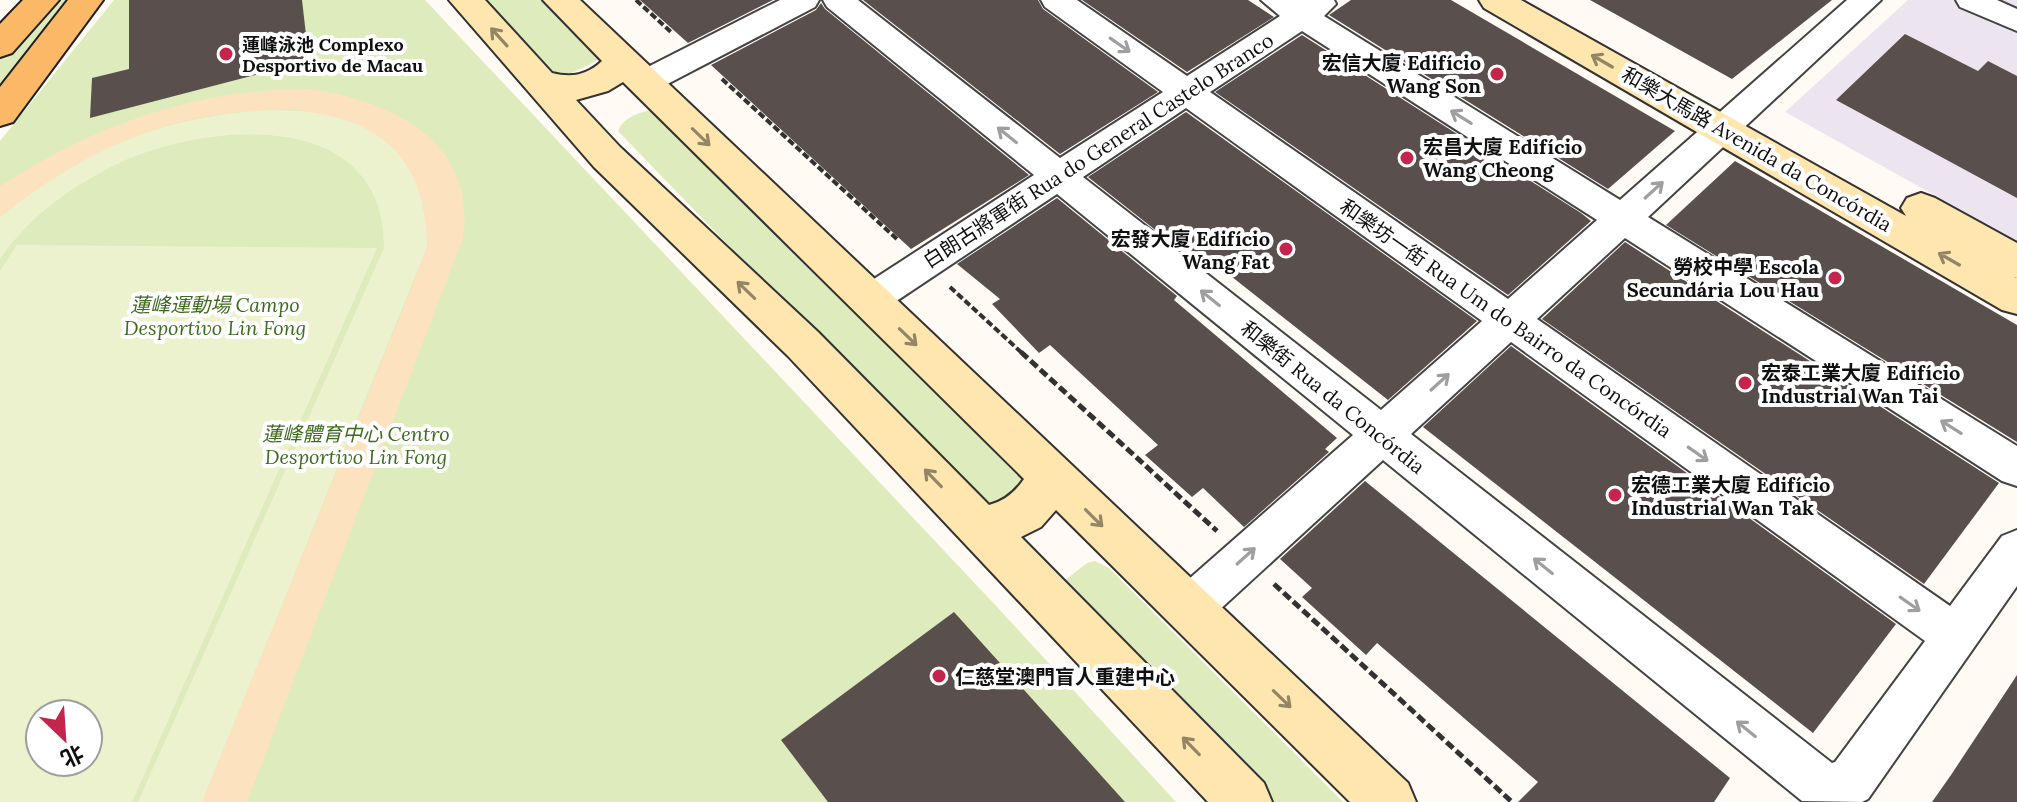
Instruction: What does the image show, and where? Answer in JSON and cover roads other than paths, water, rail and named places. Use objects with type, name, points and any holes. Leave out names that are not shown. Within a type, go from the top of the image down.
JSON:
[{"type":"main road","points":[[0,45],[42,0]]},
{"type":"main road","points":[[0,113],[86,0]]},
{"type":"main road","points":[[466,0],[607,157],[803,344],[1245,802]]},
{"type":"main road","points":[[560,0],[1389,802]]},
{"type":"main road","name":"和樂大馬路 Avenida da Concórdia","points":[[1496,0],[2017,262]]},
{"type":"main road","name":"和樂大馬路 Avenida da Concórdia","points":[[1549,0],[2017,298]]},
{"type":"main road","points":[[538,81],[563,88],[579,87],[633,71]]},
{"type":"main road","points":[[607,157],[603,135],[609,115],[624,97],[633,71]]},
{"type":"main road","points":[[980,528],[1020,518],[1035,506],[1044,491],[1049,473]]},
{"type":"street","points":[[633,71],[697,56],[804,0]]},
{"type":"street","name":"和樂街 Rua da Concórdia","points":[[838,0],[1790,765],[1819,784],[1843,788],[1851,782],[1956,636]]},
{"type":"street","name":"和樂坊一街 Rua Um do Bairro da Concórdia","points":[[1056,0],[1956,636]]},
{"type":"street","points":[[1189,608],[1866,0]]},
{"type":"street","points":[[1971,0],[2017,21]]},
{"type":"street","points":[[1302,6],[1622,219],[2017,468]]},
{"type":"street","name":"白朗古將軍街 Rua do General Castelo Branco","points":[[870,300],[1186,92],[1302,6]]},
{"type":"street","points":[[1956,636],[2017,550]]},
{"type":"place","name":"蓮峰泳池 Complexo Desportivo de Macau","points":[[226,54]]},
{"type":"place","name":"宏信大廈 Edifício Wang Son","points":[[1497,74]]},
{"type":"place","name":"宏昌大廈 Edifício Wang Cheong","points":[[1407,158]]},
{"type":"place","name":"宏發大廈 Edifício Wang Fat","points":[[1286,249]]},
{"type":"place","name":"勞校中學 Escola Secundária Lou Hau","points":[[1835,278]]},
{"type":"place","name":"宏泰工業大廈 Edifício Industrial Wan Tai","points":[[1745,383]]},
{"type":"place","name":"宏德工業大廈 Edifício Industrial Wan Tak","points":[[1615,495]]},
{"type":"place","name":"仁慈堂澳門盲人重建中心","points":[[939,676]]},
{"type":"park label","name":"蓮峰運動場 Campo Desportivo Lin Fong","points":[[215,316]]},
{"type":"park label","name":"蓮峰體育中心 Centro Desportivo Lin Fong","points":[[356,444]]}]
